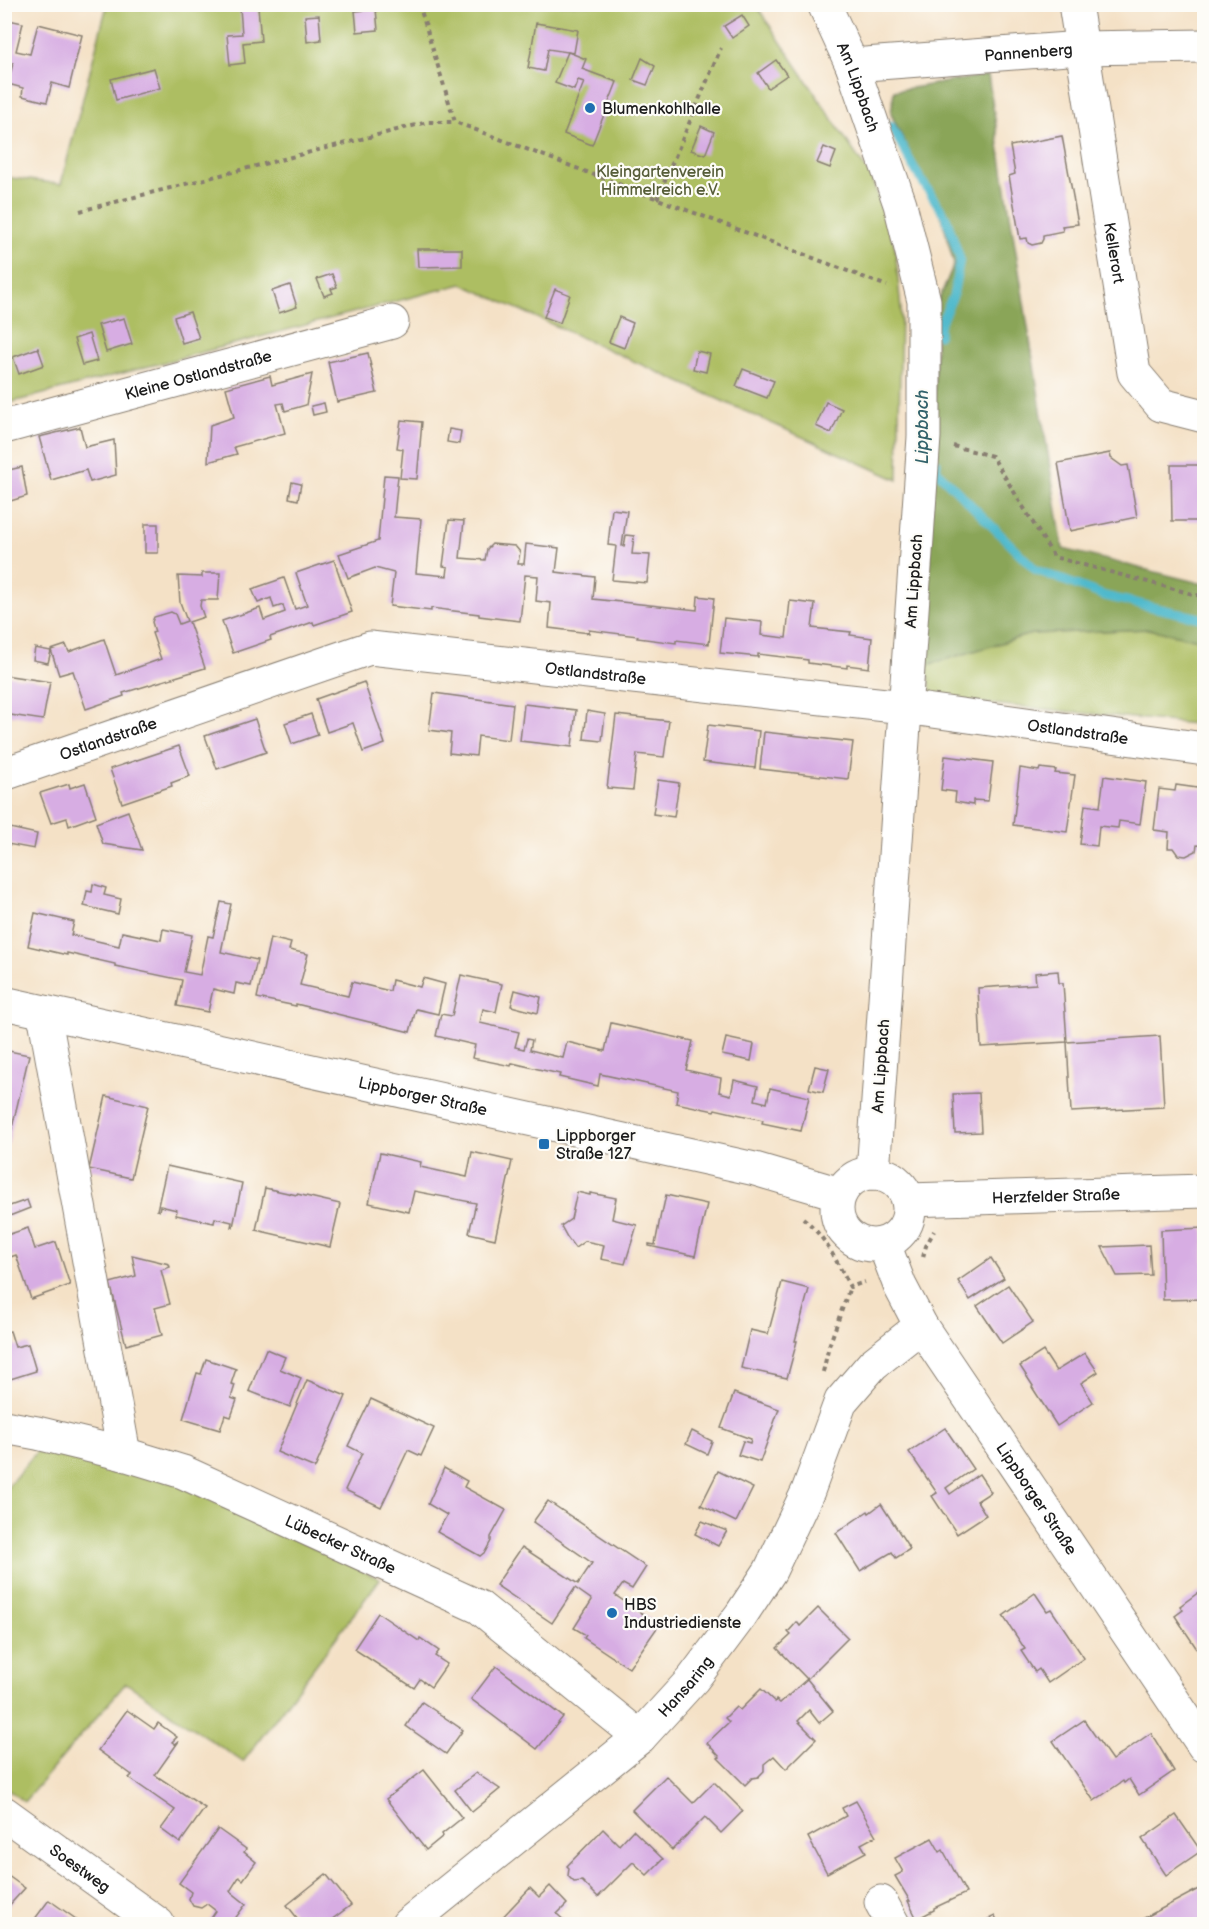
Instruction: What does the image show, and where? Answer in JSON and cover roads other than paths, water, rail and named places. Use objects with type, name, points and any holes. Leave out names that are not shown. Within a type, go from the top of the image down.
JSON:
[{"type":"street","name":"Am Lippbach","points":[[824,4],[852,65],[900,204],[924,301],[924,437],[873,1173]]},
{"type":"street","name":"Kellerort","points":[[1075,4],[1134,374],[1161,405],[1204,416]]},
{"type":"street","name":"Pannenberg","points":[[852,65],[1081,48],[1204,46]]},
{"type":"street","name":"Kleine Ostlandstraße","points":[[4,427],[392,322]]},
{"type":"street","name":"Ostlandstraße","points":[[4,774],[370,648],[904,707],[1204,749]]},
{"type":"street","name":"Lippborger Straße","points":[[4,1003],[755,1169],[825,1190]]},
{"type":"street","points":[[44,1013],[124,1454]]},
{"type":"street","points":[[873,1173],[884,1175],[895,1181],[908,1200],[907,1222],[902,1232],[894,1239],[889,1258],[873,1246],[850,1238],[838,1218],[837,1206],[825,1190],[846,1186],[862,1175],[873,1173]]},
{"type":"street","name":"Herzfelder Straße","points":[[908,1200],[1204,1191]]},
{"type":"street","name":"Lippborger Straße","points":[[889,1258],[900,1286],[921,1326],[1204,1746]]},
{"type":"street","name":"Hansaring","points":[[408,1924],[640,1737],[693,1679],[741,1615],[770,1571],[808,1491],[842,1401],[873,1364],[921,1326]]},
{"type":"street","name":"Lübecker Straße","points":[[4,1427],[124,1454],[183,1472],[479,1607],[640,1737]]},
{"type":"street","name":"Soestweg","points":[[4,1813],[158,1924]]},
{"type":"waterway","name":"Lippbach","points":[[891,126],[918,175],[946,217],[960,259],[953,296],[939,326],[939,335]]},
{"type":"waterway","name":"Lippbach","points":[[937,463],[936,470],[1036,570],[1105,596],[1204,619]]},
{"type":"place","name":"Blumenkohlhalle","points":[[590,108]]},
{"type":"place","name":"Lippborger Straße 127","points":[[544,1144]]},
{"type":"place","name":"HBS Industriedienste","points":[[612,1613]]},
{"type":"park label","name":"Kleingartenverein Himmelreich e.V.","points":[[660,180]]}]
